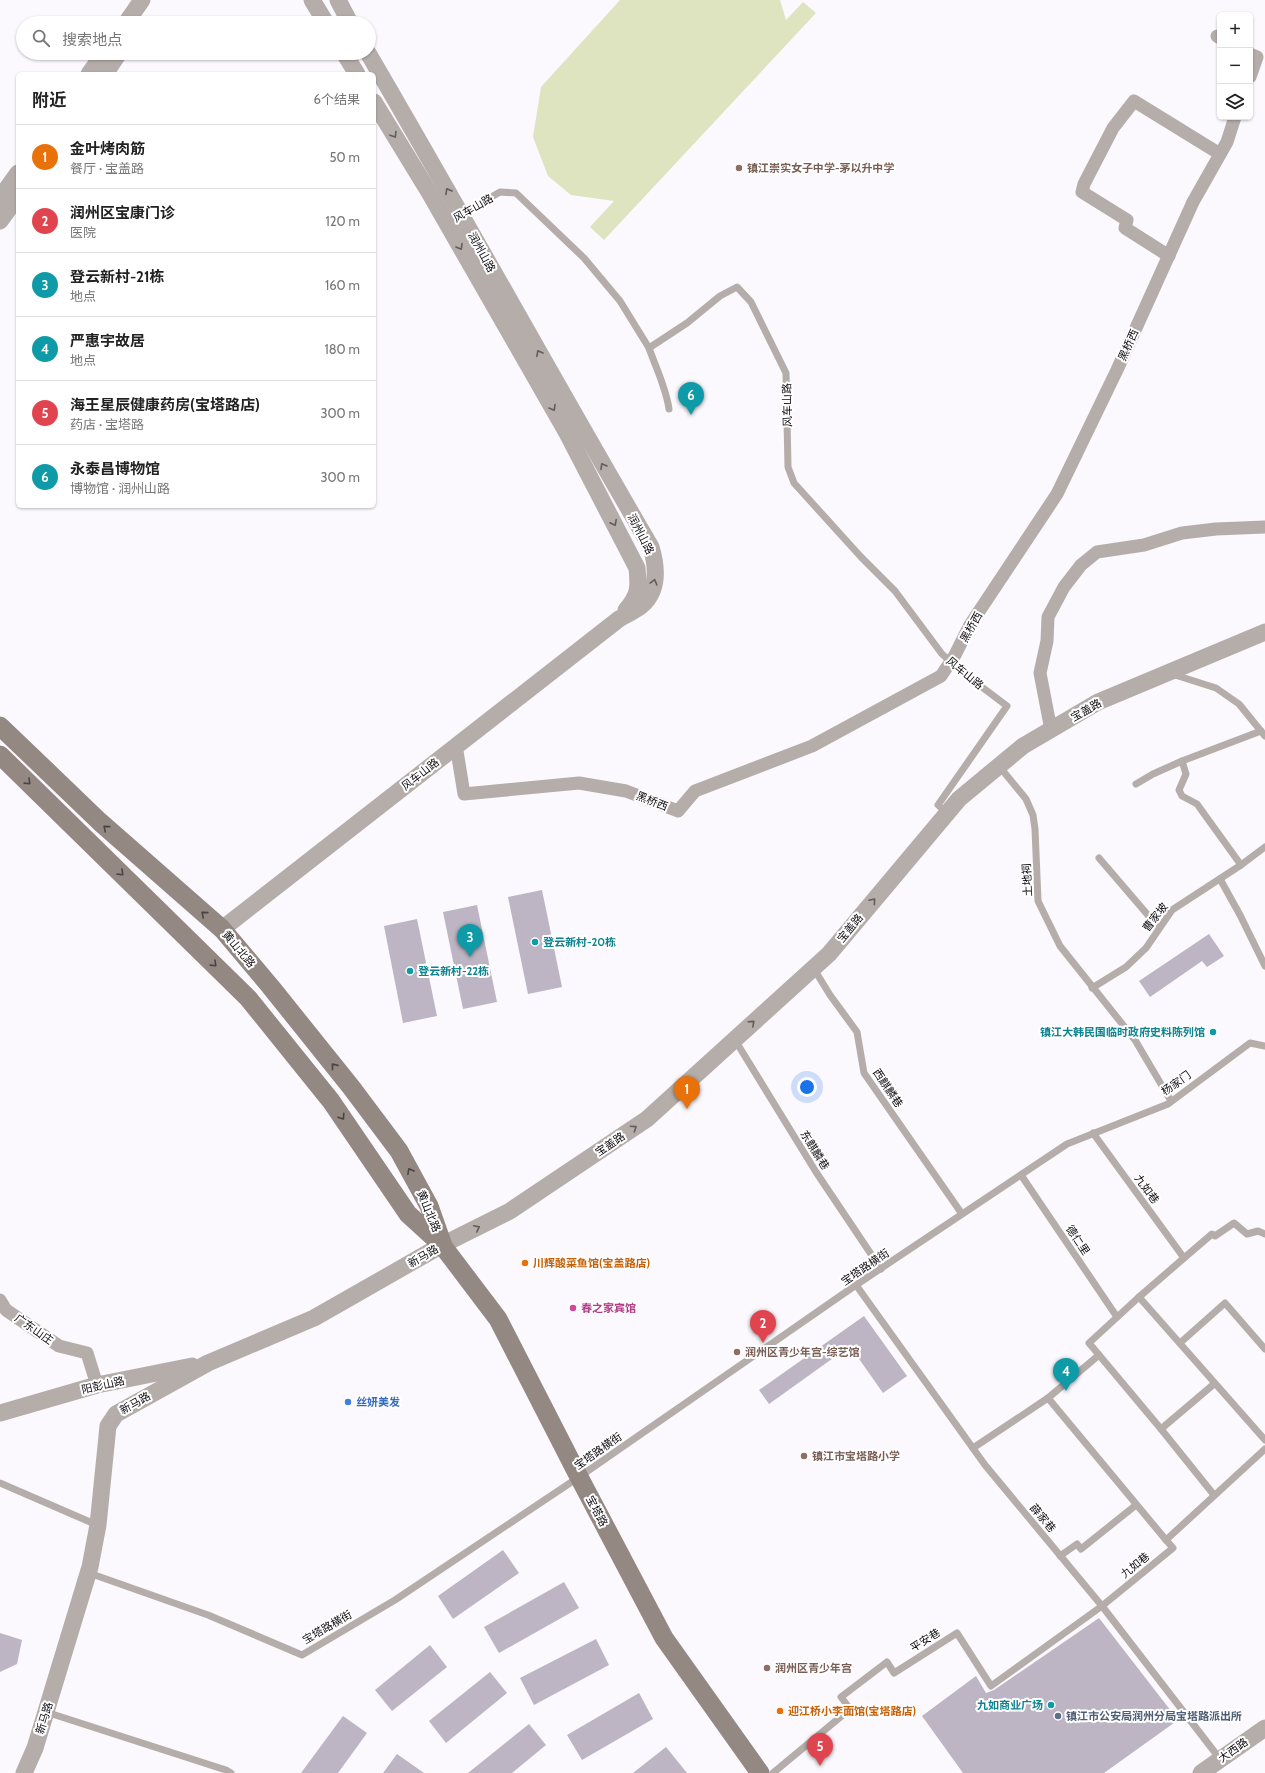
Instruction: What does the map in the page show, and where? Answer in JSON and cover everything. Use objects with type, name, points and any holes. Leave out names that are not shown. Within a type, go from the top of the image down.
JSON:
[{"type":"main road","name":"黄山北路","points":[[0,726],[100,822],[222,929],[346,1081],[399,1151],[429,1206],[442,1245]]},
{"type":"main road","name":"黄山北路","points":[[0,755],[248,998],[331,1101],[408,1214],[442,1245]]},
{"type":"main road","name":"宝塔路","points":[[442,1245],[498,1319],[664,1638],[760,1773]]},
{"type":"street","points":[[131,16],[142,0]]},
{"type":"street","points":[[145,16],[156,0]]},
{"type":"street","points":[[312,0],[322,16]]},
{"type":"street","points":[[338,0],[346,16]]},
{"type":"street","points":[[90,72],[99,60]]},
{"type":"street","points":[[106,72],[114,60]]},
{"type":"street","points":[[348,60],[356,72]]},
{"type":"street","name":"润州山路","points":[[372,60],[461,214],[583,431],[651,547],[655,563],[656,579],[651,592],[641,606],[618,619]]},
{"type":"street","points":[[1169,256],[1124,228],[1127,220],[1082,192],[1087,177],[1113,128],[1134,101],[1220,154]]},
{"type":"street","name":"润州山路","points":[[376,105],[429,192],[567,433],[637,568],[639,585],[635,599],[618,619]]},
{"type":"street","name":"黑桥西","points":[[456,745],[464,794],[579,782],[626,791],[678,811],[695,791],[812,746],[941,676],[951,662],[970,625],[1057,494],[1117,370],[1193,202],[1220,154],[1235,120]]},
{"type":"street","points":[[0,198],[16,176]]},
{"type":"street","points":[[0,221],[16,199]]},
{"type":"street","points":[[1051,730],[1040,673],[1047,641],[1048,617],[1064,587],[1081,565],[1097,552],[1144,545],[1182,533],[1216,529],[1265,527]]},
{"type":"street","name":"风车山路","points":[[222,929],[618,619]]},
{"type":"street","name":"宝盖路","points":[[442,1245],[510,1212],[647,1119],[829,954],[959,799],[1023,746],[1098,702],[1265,632]]},
{"type":"street","name":"新马路","points":[[24,1773],[35,1748],[89,1573],[98,1525],[108,1426],[116,1414],[208,1363],[314,1318],[442,1245]]},
{"type":"street","name":"广东山庄","points":[[0,1300],[6,1310],[58,1346],[86,1353],[98,1385]]},
{"type":"street","name":"阳彭山路","points":[[0,1413],[98,1385],[208,1363]]},
{"type":"street","name":"大西路","points":[[1201,1773],[1265,1728]]},
{"type":"lane","name":"风车山路","points":[[446,223],[500,192],[516,192],[584,258],[620,301],[649,348],[687,323],[720,296],[737,287],[751,302],[786,373],[788,467],[794,483],[861,557],[895,591],[942,654],[1007,706],[938,806],[948,813]]},
{"type":"lane","points":[[649,348],[666,393],[669,409]]},
{"type":"lane","points":[[1136,784],[1153,774],[1182,761],[1263,734],[1239,704],[1216,688],[1168,673]]},
{"type":"lane","points":[[1182,761],[1186,774],[1179,790],[1182,796],[1197,804],[1241,865]]},
{"type":"lane","name":"土地祠","points":[[999,766],[1026,799],[1033,815],[1038,901],[1060,946],[1135,1040],[1171,1101]]},
{"type":"lane","name":"曹家坡","points":[[1092,988],[1126,967],[1146,948],[1172,910],[1241,865],[1265,847]]},
{"type":"lane","points":[[1098,858],[1159,928]]},
{"type":"lane","points":[[1220,879],[1240,914],[1265,966]]},
{"type":"lane","name":"西麒麟巷","points":[[814,967],[830,995],[856,1032],[864,1073],[962,1214]]},
{"type":"lane","name":"东麒麟巷","points":[[734,1040],[816,1172],[881,1269]]},
{"type":"lane","name":"杨家门","points":[[1093,1133],[1171,1101],[1250,1043],[1265,1046]]},
{"type":"lane","name":"宝塔路横街","points":[[89,1573],[208,1615],[302,1655],[395,1600],[579,1477],[856,1285],[1020,1175],[1067,1144],[1093,1133]]},
{"type":"lane","name":"九如巷","points":[[1093,1133],[1184,1258]]},
{"type":"lane","name":"德仁里","points":[[1020,1175],[1117,1317]]},
{"type":"lane","points":[[1214,1495],[1089,1343],[1139,1297],[1212,1234],[1215,1236],[1234,1223],[1248,1234],[1258,1231],[1265,1234]]},
{"type":"lane","name":"薛家巷","points":[[856,1285],[985,1465],[1102,1606],[1220,1759]]},
{"type":"lane","points":[[1139,1297],[1214,1384],[1265,1440]]},
{"type":"lane","points":[[1180,1343],[1225,1303],[1265,1349]]},
{"type":"lane","points":[[973,1448],[1048,1398],[1099,1355]]},
{"type":"lane","points":[[1161,1429],[1214,1384]]},
{"type":"lane","points":[[1048,1398],[1166,1540],[1265,1449]]},
{"type":"lane","points":[[0,1483],[98,1525]]},
{"type":"lane","points":[[1060,1556],[1077,1544],[1081,1549],[1136,1505]]},
{"type":"lane","name":"九如巷","points":[[1102,1606],[1173,1548],[1166,1540]]},
{"type":"lane","name":"平安巷","points":[[773,1773],[850,1709],[841,1697],[887,1662],[894,1672],[957,1633],[991,1686],[1102,1606]]},
{"type":"lane","points":[[46,1712],[226,1770],[231,1773]]},
{"type":"green space","points":[[620,0],[780,0],[786,20],[803,2],[816,13],[604,240],[590,227],[614,201],[571,195],[548,176],[533,137],[541,87]]},
{"type":"building","name":"登云新村-20栋","points":[[542,890],[562,987],[528,994],[508,897]]},
{"type":"building","points":[[477,905],[497,1002],[463,1009],[443,912]]},
{"type":"building","name":"登云新村-22栋","points":[[417,919],[437,1016],[403,1023],[384,926]]},
{"type":"building","points":[[1209,934],[1224,956],[1207,967],[1202,961],[1150,997],[1139,981]]},
{"type":"building","points":[[864,1316],[907,1376],[883,1393],[850,1346],[769,1404],[759,1390]]},
{"type":"building","points":[[503,1550],[519,1573],[453,1619],[438,1596]]},
{"type":"building","points":[[564,1582],[579,1608],[499,1653],[484,1627]]},
{"type":"building","name":"九如商业广场","points":[[1099,1618],[1178,1720],[1104,1773],[963,1773],[922,1716],[976,1676],[986,1693],[994,1690]]},
{"type":"building","points":[[0,1633],[22,1640],[17,1664],[0,1672]]},
{"type":"building","points":[[596,1639],[609,1665],[534,1705],[520,1678]]},
{"type":"building","points":[[430,1645],[447,1667],[392,1711],[375,1690]]},
{"type":"building","points":[[490,1672],[507,1693],[446,1743],[429,1721]]},
{"type":"building","points":[[639,1693],[653,1719],[582,1760],[567,1735]]},
{"type":"building","points":[[343,1716],[367,1733],[338,1773],[301,1773]]},
{"type":"building","points":[[529,1724],[546,1745],[512,1773],[468,1773]]},
{"type":"building","points":[[666,1747],[687,1773],[633,1773]]},
{"type":"building","points":[[397,1754],[424,1773],[383,1773]]},
{"type":"place","name":"镇江崇实女子中学-茅以升中学","points":[[739,168]]},
{"type":"place","name":"永泰昌博物馆","points":[[691,415]]},
{"type":"place","name":"登云新村-20栋","points":[[535,942]]},
{"type":"place","name":"登云新村-21栋","points":[[470,957]]},
{"type":"place","name":"登云新村-22栋","points":[[410,971]]},
{"type":"place","name":"镇江大韩民国临时政府史料陈列馆","points":[[1213,1032]]},
{"type":"place","name":"金叶烤肉筋","points":[[687,1109]]},
{"type":"place","name":"川辉酸菜鱼馆(宝盖路店)","points":[[525,1263]]},
{"type":"place","name":"春之家宾馆","points":[[573,1308]]},
{"type":"place","name":"润州区宝康门诊","points":[[763,1343]]},
{"type":"place","name":"润州区青少年宫-综艺馆","points":[[737,1352]]},
{"type":"place","name":"严惠宇故居","points":[[1066,1391]]},
{"type":"place","name":"丝妍美发","points":[[348,1402]]},
{"type":"place","name":"镇江市宝塔路小学","points":[[804,1456]]},
{"type":"place","name":"润州区青少年宫","points":[[767,1668]]},
{"type":"place","name":"九如商业广场","points":[[1051,1705]]},
{"type":"place","name":"迎江桥小李面馆(宝塔路店)","points":[[780,1711]]},
{"type":"place","name":"镇江市公安局润州分局宝塔路派出所","points":[[1058,1716]]},
{"type":"place","name":"海王星辰健康药房(宝塔路店)","points":[[820,1766]]}]
